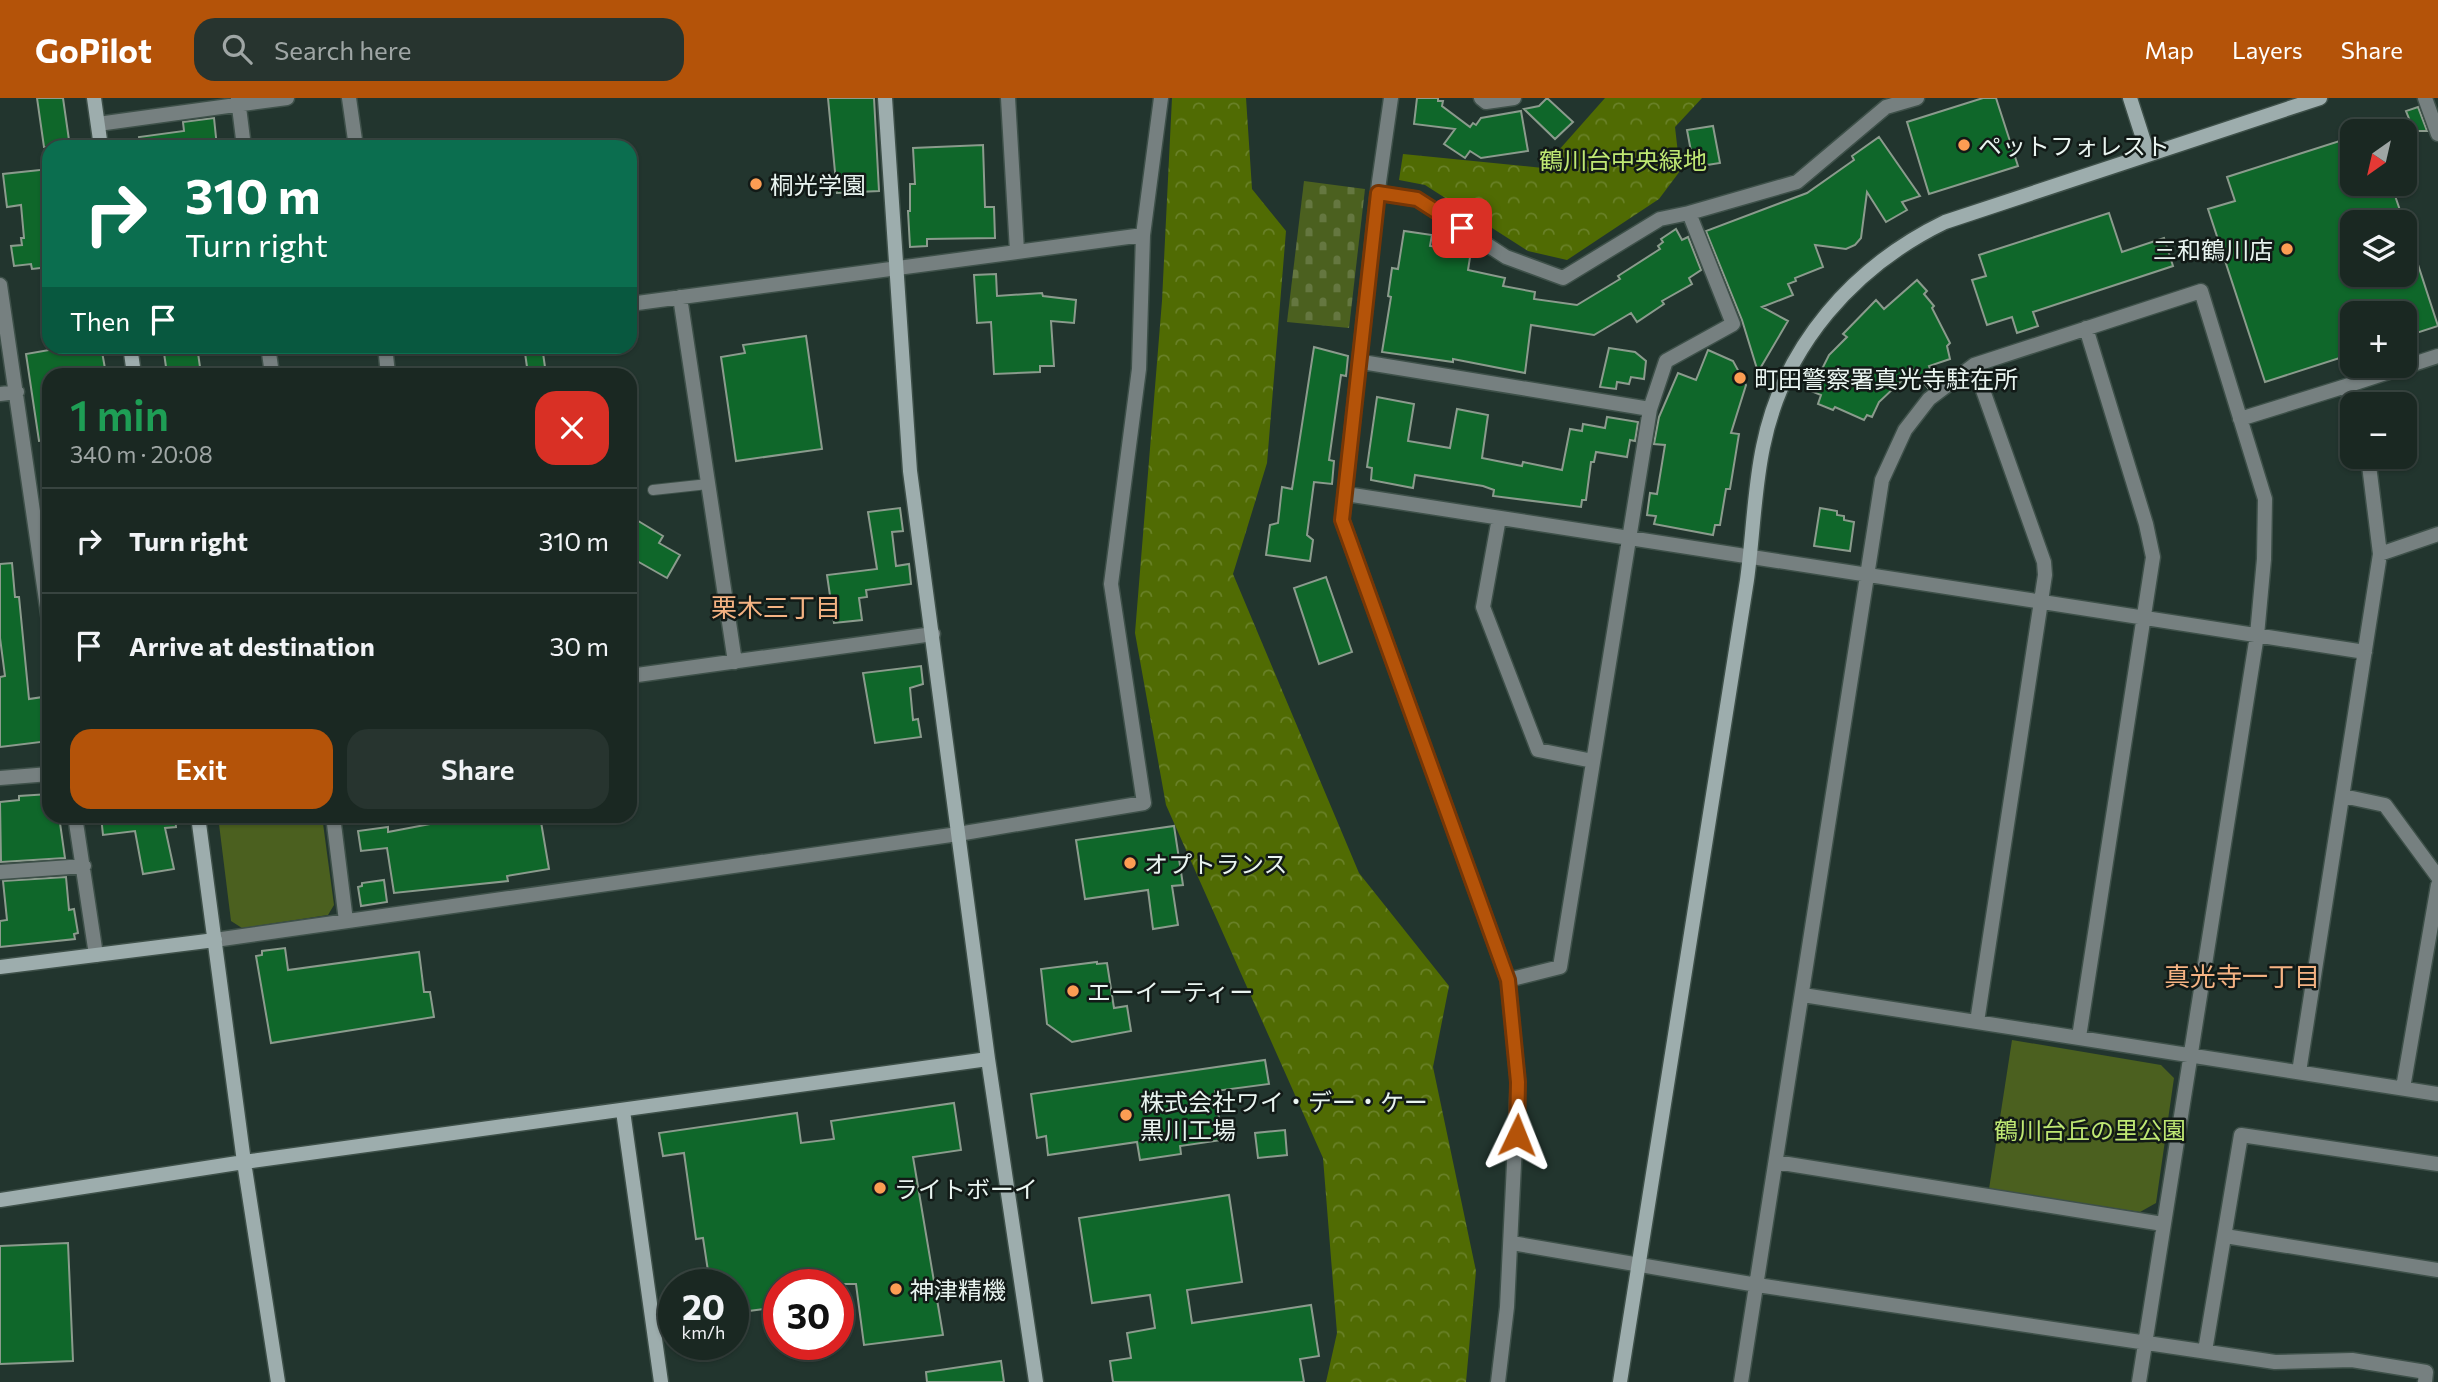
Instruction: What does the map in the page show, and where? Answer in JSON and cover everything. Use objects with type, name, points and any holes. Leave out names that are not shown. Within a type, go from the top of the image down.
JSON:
[{"type":"street","points":[[94,98],[100,140]]},
{"type":"street","points":[[98,124],[238,102],[286,98]]},
{"type":"street","points":[[349,98],[355,140]]},
{"type":"street","points":[[885,98],[910,471],[988,1059],[1036,1382]]},
{"type":"street","points":[[1008,98],[1017,251]]},
{"type":"street","points":[[0,967],[346,922],[958,834],[1144,803],[1111,584],[1139,369],[1143,235],[1161,98]]},
{"type":"street","points":[[1391,98],[1342,520],[1508,980],[1518,1082],[1512,1243],[1498,1382]]},
{"type":"street","points":[[1481,98],[1486,102],[1514,98]]},
{"type":"street","points":[[1378,193],[1417,199],[1506,257],[1563,278],[1660,219],[1797,182],[1885,103],[1917,98]]},
{"type":"street","points":[[2130,98],[2148,154]]},
{"type":"street","points":[[1620,1382],[1750,557],[1763,448],[1772,411],[1810,334],[1839,297],[1896,250],[1945,222],[2320,98]]},
{"type":"street","points":[[2425,98],[2438,134]]},
{"type":"street","points":[[238,102],[243,140]]},
{"type":"street","points":[[1508,980],[1560,967],[1650,409],[1666,360],[1732,324],[1689,213]]},
{"type":"street","points":[[637,303],[1143,235]]},
{"type":"street","points":[[0,285],[42,564]]},
{"type":"street","points":[[1741,1382],[1882,480],[1891,454],[1905,430],[1929,400],[1975,365],[2201,291],[2265,499],[2264,559],[2257,635],[2138,1382]]},
{"type":"street","points":[[680,297],[735,662]]},
{"type":"street","points":[[2079,1037],[2153,557],[2146,524],[2086,328]]},
{"type":"street","points":[[2240,419],[2438,356]]},
{"type":"street","points":[[1362,362],[1650,409]]},
{"type":"street","points":[[1975,365],[2044,562],[1978,1022]]},
{"type":"street","points":[[2346,386],[2348,392]]},
{"type":"street","points":[[0,394],[17,392]]},
{"type":"street","points":[[2299,1072],[2380,554],[2369,469]]},
{"type":"street","points":[[1346,494],[2365,652]]},
{"type":"street","points":[[1499,518],[1483,607],[1538,750],[1592,761]]},
{"type":"street","points":[[2380,554],[2438,534]]},
{"type":"street","points":[[637,675],[933,634]]},
{"type":"street","points":[[0,778],[42,775]]},
{"type":"street","points":[[2343,796],[2385,805],[2438,877]]},
{"type":"street","points":[[76,823],[96,955]]},
{"type":"street","points":[[199,823],[244,1162],[278,1382]]},
{"type":"street","points":[[334,823],[346,922]]},
{"type":"street","points":[[0,873],[84,866]]},
{"type":"street","points":[[2403,1088],[2438,885]]},
{"type":"street","points":[[1803,995],[2438,1094]]},
{"type":"street","points":[[0,1200],[244,1162],[988,1059]]},
{"type":"street","points":[[623,1111],[661,1382]]},
{"type":"street","points":[[2205,1352],[2241,1135],[2438,1164]]},
{"type":"street","points":[[1776,1163],[2163,1224]]},
{"type":"street","points":[[2225,1236],[2438,1270]]},
{"type":"street","points":[[1512,1243],[1757,1285],[2275,1362],[2352,1360],[2426,1372],[2425,1382]]},
{"type":"lane","points":[[653,490],[708,484]]},
{"type":"green space","points":[[1172,98],[1246,98],[1252,189],[1286,231],[1267,463],[1233,574],[1359,873],[1449,986],[1433,1067],[1476,1271],[1466,1382],[1326,1382],[1337,1333],[1323,1158],[1166,805],[1135,633],[1162,301]]},
{"type":"green space","name":"鶴川台中央緑地","points":[[1605,98],[1702,98],[1675,127],[1680,171],[1659,199],[1567,260],[1528,251],[1425,185],[1399,180],[1403,154],[1543,168]]},
{"type":"green space","points":[[1304,181],[1365,189],[1349,328],[1287,322]]},
{"type":"green space","points":[[219,823],[323,823],[334,905],[328,915],[242,928],[231,921]]},
{"type":"green space","name":"鶴川台丘の里公園","points":[[2012,1040],[2161,1065],[2174,1078],[2156,1203],[2140,1212],[1989,1189]]},
{"type":"building","points":[[37,98],[63,98],[69,140],[43,140]]},
{"type":"building","points":[[828,98],[874,98],[879,191],[837,193]]},
{"type":"building","points":[[1417,98],[1438,98],[1438,101],[1443,101],[1442,106],[1470,127],[1473,123],[1476,125],[1481,118],[1521,111],[1528,151],[1481,158],[1470,151],[1465,158],[1444,144],[1455,129],[1414,124]]},
{"type":"building","points":[[1547,98],[1573,122],[1555,139],[1524,109],[1539,106]]},
{"type":"building","points":[[1983,98],[1996,98],[2018,166],[1929,194],[1907,122]]},
{"type":"building","points":[[2418,107],[2427,131],[2417,131],[2417,119],[2409,119],[2406,111]]},
{"type":"building","points":[[214,118],[216,140],[139,140],[139,137],[184,131],[183,122]]},
{"type":"building","points":[[1713,126],[1720,163],[1694,167],[1687,130]]},
{"type":"building","points":[[1879,137],[1920,196],[1902,202],[1907,210],[1886,222],[1867,192],[1861,238],[1855,245],[1846,249],[1815,245],[1823,267],[1795,278],[1796,281],[1788,284],[1793,295],[1762,307],[1788,321],[1758,372],[1742,320],[1706,231],[1807,193],[1854,160],[1852,156]]},
{"type":"building","name":"三和鶴川店","points":[[2340,141],[2340,196],[2395,196],[2400,210],[2340,210],[2340,287],[2417,287],[2417,262],[2438,326],[2417,333],[2417,301],[2340,301],[2340,358],[2265,382],[2208,209],[2235,201],[2227,177]]},
{"type":"building","points":[[983,145],[985,207],[994,207],[995,238],[927,239],[927,246],[910,247],[910,184],[915,184],[913,148]]},
{"type":"building","points":[[42,170],[42,268],[32,269],[31,264],[14,266],[11,246],[22,245],[21,238],[24,238],[21,205],[7,207],[3,174]]},
{"type":"building","points":[[2109,213],[2122,252],[2164,238],[2173,266],[2033,312],[2038,326],[2017,333],[2012,317],[1987,325],[1972,280],[1986,276],[1979,255]]},
{"type":"building","points":[[1676,229],[1682,240],[1688,237],[1701,270],[1689,278],[1692,284],[1662,301],[1664,304],[1637,322],[1631,313],[1594,335],[1531,325],[1525,373],[1453,359],[1453,362],[1382,352],[1391,297],[1388,296],[1392,268],[1398,269],[1404,231],[1432,235],[1430,246],[1471,251],[1468,270],[1505,278],[1503,286],[1535,292],[1534,299],[1577,305],[1620,279],[1618,276],[1660,249],[1658,246],[1663,242],[1661,239]]},
{"type":"building","points":[[996,274],[997,296],[1042,293],[1043,296],[1076,300],[1074,323],[1051,321],[1054,366],[1040,366],[1040,372],[994,374],[991,322],[977,323],[974,275]]},
{"type":"building","points":[[1917,280],[1927,291],[1924,294],[1934,306],[1932,308],[1950,343],[1947,346],[1950,359],[1929,366],[1935,382],[1928,388],[1913,370],[1879,402],[1872,417],[1867,415],[1864,420],[1835,407],[1833,410],[1818,404],[1821,395],[1811,391],[1829,355],[1847,337],[1843,334],[1876,300],[1884,309]]},
{"type":"building","points":[[806,336],[822,449],[736,461],[721,357],[745,353],[743,345]]},
{"type":"building","points":[[1314,347],[1348,356],[1346,376],[1341,375],[1329,460],[1334,461],[1332,484],[1314,482],[1307,535],[1313,540],[1310,561],[1266,555],[1270,525],[1278,523],[1282,487],[1292,489]]},
{"type":"building","points":[[1609,348],[1635,352],[1646,361],[1644,379],[1631,377],[1629,384],[1617,382],[1616,389],[1600,387]]},
{"type":"building","points":[[1708,350],[1733,361],[1746,385],[1731,433],[1739,434],[1730,489],[1726,489],[1720,525],[1715,525],[1713,535],[1654,524],[1656,516],[1647,515],[1650,493],[1657,494],[1665,445],[1654,444],[1659,417],[1678,373],[1696,380]]},
{"type":"building","points":[[42,351],[42,354],[102,354],[105,368],[42,368],[42,441],[39,441],[26,354]]},
{"type":"building","points":[[164,354],[198,354],[200,368],[166,368]]},
{"type":"building","points":[[525,354],[543,354],[545,368],[527,368]]},
{"type":"building","points":[[1377,397],[1414,404],[1408,441],[1450,448],[1457,409],[1488,415],[1482,458],[1522,466],[1523,462],[1562,470],[1570,429],[1582,431],[1583,424],[1605,428],[1607,417],[1638,422],[1635,441],[1630,440],[1627,457],[1596,452],[1594,462],[1591,462],[1586,500],[1582,500],[1581,507],[1493,496],[1494,490],[1483,486],[1415,475],[1413,488],[1371,480],[1372,468],[1367,467]]},
{"type":"building","points":[[900,508],[903,531],[892,532],[896,566],[909,564],[911,584],[866,590],[867,597],[859,598],[862,620],[834,623],[827,575],[877,569],[868,512]]},
{"type":"building","points":[[1820,508],[1837,511],[1837,515],[1844,516],[1844,520],[1854,522],[1850,551],[1814,546]]},
{"type":"building","points":[[637,520],[663,536],[659,543],[680,555],[667,578],[637,561]]},
{"type":"building","points":[[12,563],[15,597],[19,597],[29,699],[42,697],[42,742],[0,747],[0,677],[5,676],[0,638],[0,564]]},
{"type":"building","points":[[1326,577],[1352,652],[1319,664],[1294,588]]},
{"type":"building","points":[[921,666],[923,684],[910,688],[913,720],[918,719],[921,737],[875,743],[863,673]]},
{"type":"building","points":[[42,794],[42,823],[60,823],[65,858],[1,862],[0,802],[19,800],[19,796]]},
{"type":"building","points":[[102,823],[176,823],[176,827],[165,828],[174,869],[143,874],[135,831],[103,835]]},
{"type":"building","points":[[435,823],[541,823],[549,869],[507,876],[508,881],[394,893],[387,848],[361,851],[358,831],[388,827],[388,832]]},
{"type":"building","name":"オプトランス","points":[[1174,826],[1183,885],[1172,886],[1178,925],[1153,929],[1148,890],[1085,899],[1076,840]]},
{"type":"building","points":[[66,877],[69,910],[74,909],[78,933],[74,934],[75,939],[0,947],[0,921],[7,920],[3,881]]},
{"type":"building","points":[[384,880],[387,902],[361,906],[358,887],[362,886],[362,883]]},
{"type":"building","points":[[285,948],[288,970],[419,952],[424,992],[430,992],[434,1017],[271,1043],[256,956],[262,955],[262,951]]},
{"type":"building","name":"エーイーティー","points":[[1107,963],[1114,1008],[1127,1006],[1131,1031],[1072,1042],[1047,1024],[1041,969]]},
{"type":"building","name":"株式会社ワイ・デー・ケー 黒川工場","points":[[1265,1060],[1269,1084],[1215,1091],[1222,1140],[1180,1146],[1181,1154],[1140,1160],[1137,1142],[1048,1155],[1046,1136],[1037,1138],[1031,1094]]},
{"type":"building","points":[[954,1103],[961,1150],[913,1157],[943,1335],[864,1345],[854,1269],[763,1269],[763,1309],[749,1311],[749,1269],[708,1269],[703,1238],[696,1239],[684,1153],[663,1156],[659,1133],[797,1113],[801,1143],[834,1139],[831,1121]]},
{"type":"building","points":[[1285,1130],[1287,1155],[1258,1158],[1255,1133]]},
{"type":"building","points":[[1229,1195],[1242,1282],[1187,1290],[1192,1323],[1311,1305],[1319,1356],[1300,1359],[1304,1382],[1113,1382],[1110,1361],[1131,1358],[1127,1333],[1155,1328],[1150,1295],[1092,1303],[1079,1218]]},
{"type":"building","points":[[68,1243],[73,1361],[0,1364],[0,1246]]},
{"type":"building","points":[[1001,1361],[1004,1382],[927,1382],[926,1372]]},
{"type":"place","name":"ペットフォレスト","points":[[1964,145]]},
{"type":"place","name":"桐光学園","points":[[756,184]]},
{"type":"place","name":"三和鶴川店","points":[[2287,249]]},
{"type":"place","name":"町田警察署真光寺駐在所","points":[[1740,378]]},
{"type":"place","name":"オプトランス","points":[[1130,863]]},
{"type":"place","name":"エーイーティー","points":[[1073,991]]},
{"type":"place","name":"株式会社ワイ・デー・ケー 黒川工場","points":[[1126,1115]]},
{"type":"place","name":"ライトボーイ","points":[[880,1188]]},
{"type":"place","name":"神津精機","points":[[896,1289]]},
{"type":"district","name":"栗木三丁目","points":[[776,606]]},
{"type":"district","name":"真光寺一丁目","points":[[2242,975]]},
{"type":"route","points":[[1462,228],[1417,199],[1378,193],[1362,362],[1342,520],[1492,928],[1508,980],[1518,1082],[1517,1135]]}]
